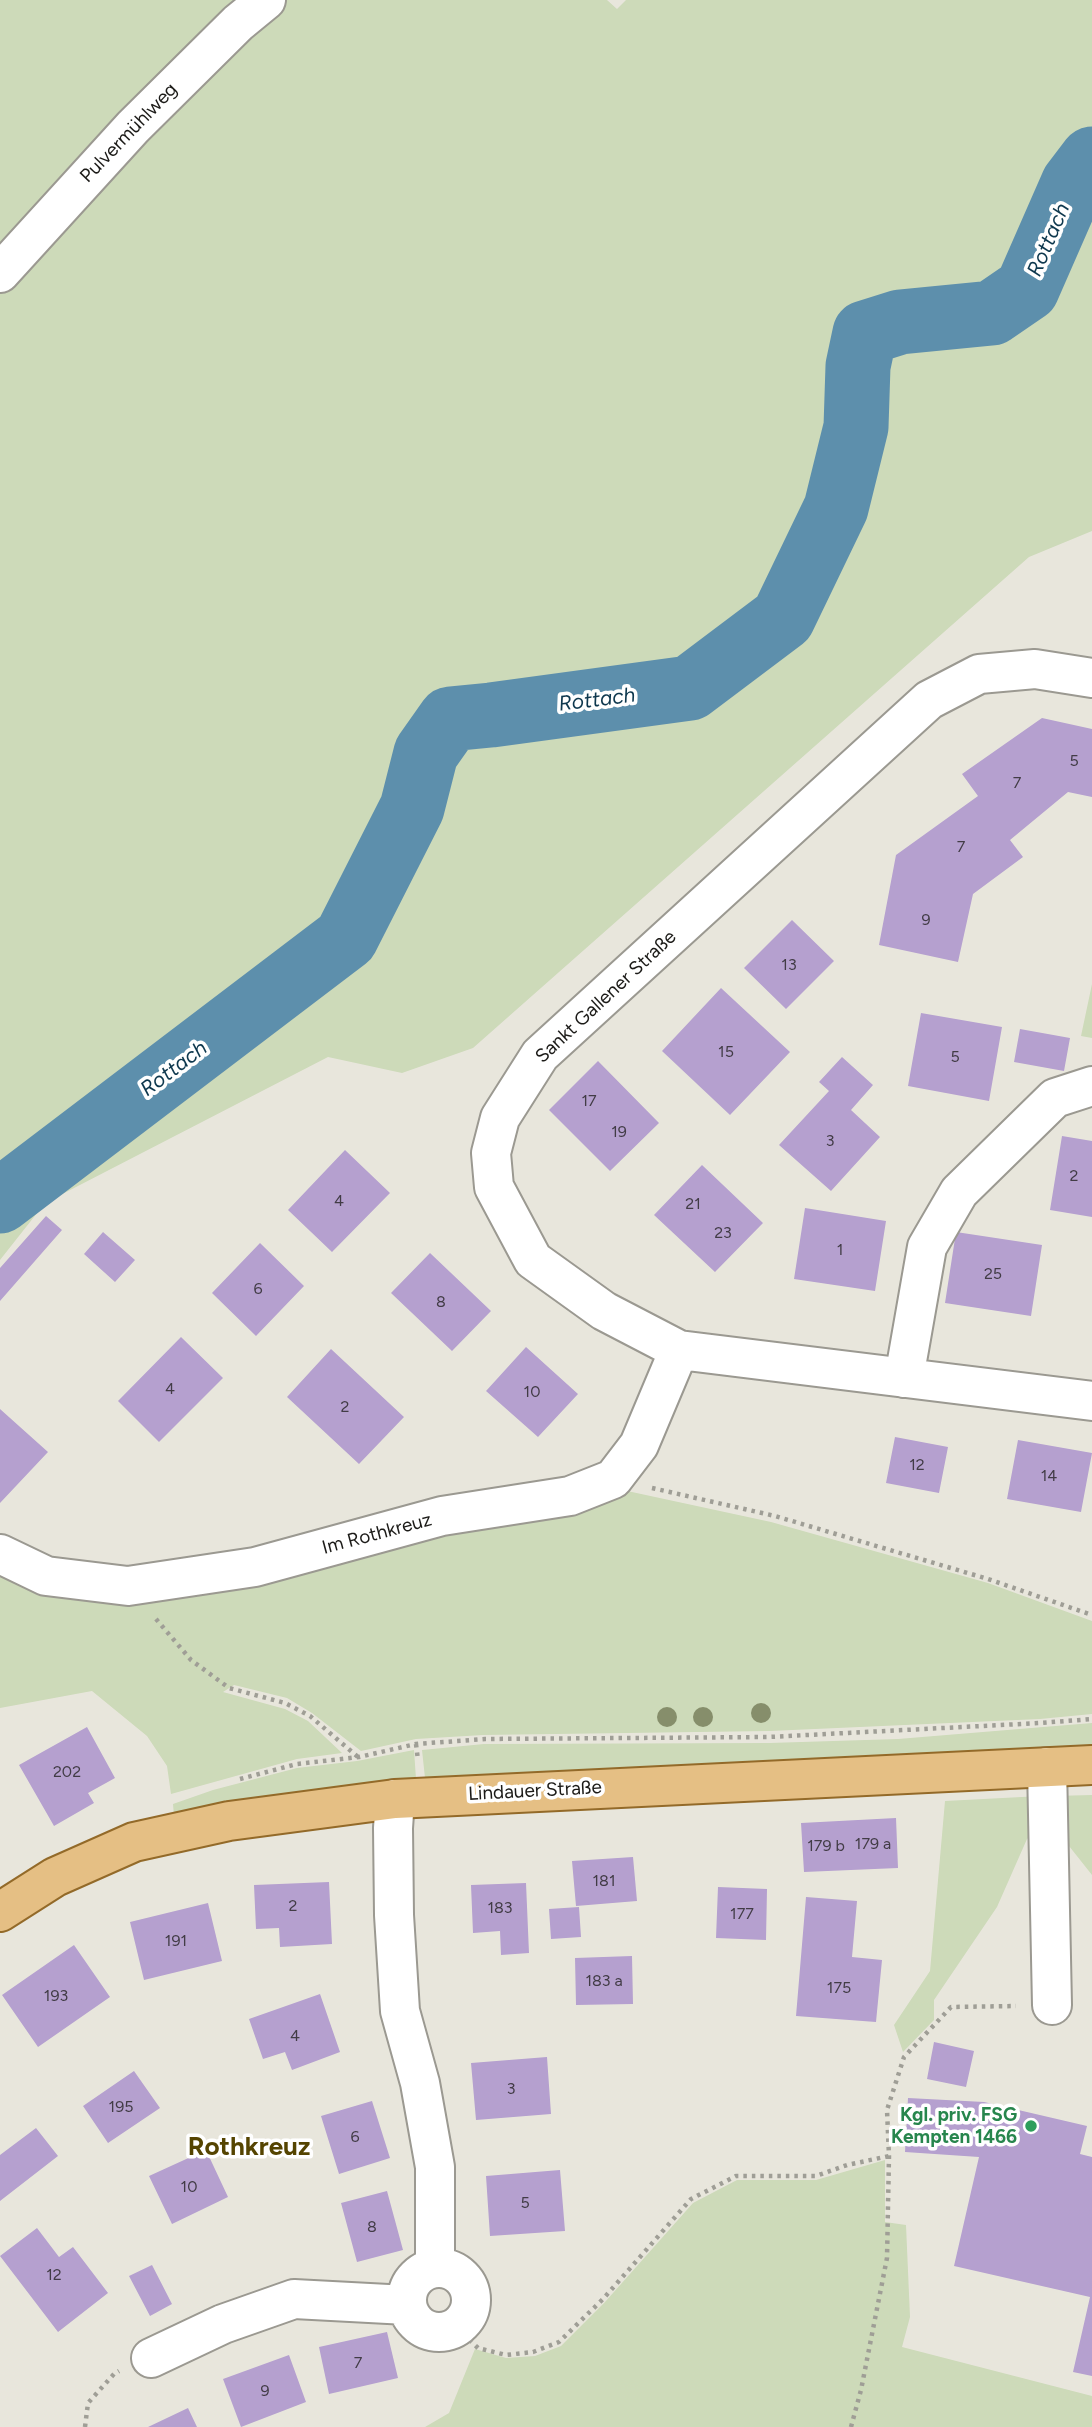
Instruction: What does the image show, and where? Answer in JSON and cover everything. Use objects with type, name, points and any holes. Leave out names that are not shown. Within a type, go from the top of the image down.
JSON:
[{"type":"main road","name":"Lindauer Straße","points":[[0,1912],[55,1877],[134,1842],[229,1821],[395,1798],[1092,1765]]},
{"type":"street","name":"Pulvermühlweg","points":[[0,274],[133,127],[237,23],[265,0]]},
{"type":"street","name":"Sankt Gallener Straße","points":[[1092,678],[1035,669],[979,674],[929,700],[540,1055],[500,1118],[491,1153],[494,1187],[533,1260],[604,1311],[679,1350],[1092,1401]]},
{"type":"street","points":[[904,1378],[927,1247],[958,1192],[1055,1098],[1092,1086]]},
{"type":"street","points":[[613,1479],[639,1445],[679,1350]]},
{"type":"street","name":"Im Rothkreuz","points":[[0,1554],[46,1576],[128,1586],[255,1567],[442,1516],[570,1496],[613,1479]]},
{"type":"street","points":[[1047,1768],[1052,2005]]},
{"type":"street","points":[[395,1798],[394,1903],[400,2011],[420,2083],[435,2167],[435,2268]]},
{"type":"street","points":[[435,2268],[457,2273],[465,2280],[472,2300],[470,2311],[457,2328],[447,2332],[426,2330],[411,2315],[407,2305],[410,2285],[425,2270],[435,2268]]},
{"type":"street","points":[[151,2358],[223,2323],[294,2299],[407,2305]]},
{"type":"path","points":[[613,1479],[775,1516],[988,1578],[1092,1615]]},
{"type":"path","points":[[128,1586],[191,1660],[219,1681],[229,1688],[285,1703],[310,1716],[359,1757],[416,1744],[485,1739],[769,1737],[1092,1718]]},
{"type":"path","points":[[851,2427],[887,2258],[887,2110],[904,2057],[951,2007],[1052,2005]]},
{"type":"path","points":[[457,2328],[478,2347],[506,2355],[533,2352],[559,2342],[603,2299],[691,2199],[736,2175],[816,2176],[847,2165],[889,2156]]},
{"type":"path","points":[[85,2427],[88,2403],[114,2374],[151,2358]]},
{"type":"green space","points":[[0,0],[248,0],[0,258]]},
{"type":"green space","points":[[278,0],[607,0],[617,9],[626,0],[1092,0],[1092,531],[1029,557],[473,1048],[402,1073],[328,1057],[45,1203],[0,1260],[0,288]]},
{"type":"green space","points":[[1092,984],[1092,1038],[1081,1036]]},
{"type":"green space","points":[[618,1489],[771,1522],[988,1583],[1092,1621],[1092,1714],[1040,1719],[770,1731],[483,1735],[416,1739],[361,1751],[312,1713],[287,1698],[234,1685],[223,1692],[285,1709],[308,1721],[342,1753],[297,1759],[171,1794],[167,1766],[147,1736],[92,1691],[0,1708],[0,1560],[45,1583]]},
{"type":"green space","points":[[1092,1723],[1092,1748],[425,1778],[422,1750],[484,1744],[769,1743],[898,1739]]},
{"type":"green space","points":[[414,1750],[416,1779],[174,1816],[173,1804],[213,1790],[297,1768],[357,1761]]},
{"type":"green space","points":[[1092,1795],[1092,1875],[1054,1827],[1053,1796]]},
{"type":"green space","points":[[1041,1796],[1042,1827],[1027,1839],[997,1907],[934,2000],[934,2020],[903,2052],[894,2025],[930,1971],[945,1801]]},
{"type":"green space","points":[[885,2160],[885,2222],[906,2225],[910,2317],[902,2347],[1092,2396],[1092,2427],[425,2427],[449,2413],[475,2349],[506,2358],[535,2356],[561,2346],[605,2302],[693,2203],[737,2180],[816,2180]]},
{"type":"building","points":[[1042,718],[1092,729],[1092,797],[1068,792],[1010,840],[1023,857],[973,894],[958,962],[879,945],[896,855],[978,796],[962,774]]},
{"type":"building","points":[[792,920],[834,961],[786,1009],[744,968]]},
{"type":"building","points":[[721,988],[790,1052],[730,1115],[662,1051]]},
{"type":"building","points":[[921,1013],[1002,1027],[989,1101],[908,1086]]},
{"type":"building","points":[[1020,1029],[1070,1038],[1064,1071],[1014,1062]]},
{"type":"building","points":[[842,1057],[873,1085],[851,1110],[880,1137],[831,1191],[779,1145],[829,1091],[819,1082]]},
{"type":"building","points":[[598,1061],[659,1123],[610,1171],[549,1110]]},
{"type":"building","points":[[1062,1136],[1092,1141],[1092,1217],[1050,1210]]},
{"type":"building","points":[[345,1150],[390,1193],[332,1252],[288,1210]]},
{"type":"building","points":[[702,1165],[763,1223],[715,1272],[654,1215]]},
{"type":"building","points":[[805,1208],[886,1221],[875,1291],[794,1279]]},
{"type":"building","points":[[46,1216],[62,1230],[0,1301],[0,1268]]},
{"type":"building","points":[[103,1232],[135,1260],[115,1282],[84,1254]]},
{"type":"building","points":[[956,1232],[1042,1245],[1031,1316],[945,1303]]},
{"type":"building","points":[[260,1243],[304,1286],[256,1336],[212,1293]]},
{"type":"building","points":[[430,1253],[491,1311],[452,1351],[391,1293]]},
{"type":"building","points":[[181,1337],[223,1378],[159,1442],[118,1401]]},
{"type":"building","points":[[526,1347],[578,1394],[538,1437],[486,1391]]},
{"type":"building","points":[[331,1349],[404,1417],[359,1464],[287,1397]]},
{"type":"building","points":[[0,1409],[48,1452],[0,1503]]},
{"type":"building","points":[[895,1437],[948,1447],[939,1493],[886,1483]]},
{"type":"building","points":[[1018,1440],[1092,1453],[1081,1512],[1007,1499]]},
{"type":"building","points":[[87,1727],[115,1778],[88,1793],[94,1803],[54,1826],[19,1765]]},
{"type":"building","points":[[896,1818],[898,1868],[804,1872],[801,1823]]},
{"type":"building","points":[[633,1857],[637,1901],[576,1906],[572,1861]]},
{"type":"building","points":[[329,1882],[332,1944],[280,1947],[279,1928],[256,1929],[254,1885]]},
{"type":"building","points":[[526,1883],[529,1953],[501,1955],[500,1931],[473,1933],[471,1885]]},
{"type":"building","points":[[718,1887],[767,1889],[766,1940],[716,1938]]},
{"type":"building","points":[[806,1897],[857,1901],[852,1957],[882,1960],[876,2022],[796,2016]]},
{"type":"building","points":[[208,1903],[222,1961],[144,1980],[130,1922]]},
{"type":"building","points":[[579,1907],[581,1937],[551,1939],[549,1909]]},
{"type":"building","points":[[74,1945],[110,1997],[38,2047],[2,1995]]},
{"type":"building","points":[[632,1956],[633,2004],[576,2005],[575,1958]]},
{"type":"building","points":[[320,1994],[340,2052],[292,2070],[285,2052],[263,2059],[249,2019]]},
{"type":"building","points":[[934,2042],[974,2051],[966,2087],[927,2079]]},
{"type":"building","points":[[547,2057],[551,2114],[476,2120],[471,2063]]},
{"type":"building","points":[[134,2071],[160,2108],[108,2143],[83,2106]]},
{"type":"building","points":[[908,2098],[984,2102],[1087,2126],[1080,2154],[1092,2157],[1092,2376],[1073,2372],[1090,2297],[954,2266],[979,2157],[905,2152]]},
{"type":"building","points":[[372,2101],[390,2158],[339,2174],[321,2116]]},
{"type":"building","points":[[36,2128],[58,2156],[0,2201],[0,2155]]},
{"type":"building","points":[[206,2150],[228,2197],[172,2224],[149,2176]]},
{"type":"building","points":[[560,2170],[565,2231],[490,2236],[486,2176]]},
{"type":"building","points":[[387,2191],[403,2250],[357,2262],[341,2203]]},
{"type":"building","points":[[37,2228],[59,2257],[73,2247],[108,2293],[58,2332],[0,2256]]},
{"type":"building","points":[[152,2265],[172,2304],[150,2316],[129,2276]]},
{"type":"building","points":[[387,2332],[398,2378],[329,2394],[319,2347]]},
{"type":"building","points":[[289,2355],[306,2402],[241,2427],[223,2379]]},
{"type":"building","points":[[188,2408],[197,2427],[148,2427]]},
{"type":"waterway","name":"Rottach","points":[[0,1201],[346,938],[412,808],[426,753],[450,719],[690,688],[783,618],[836,508],[856,427],[858,366],[865,333],[900,322],[992,313],[1027,289],[1073,184],[1092,159]]},
{"type":"place","name":"Kgl. priv. FSG Kempten 1466","points":[[1031,2126]]},
{"type":"district","name":"Rothkreuz","points":[[249,2147]]}]
